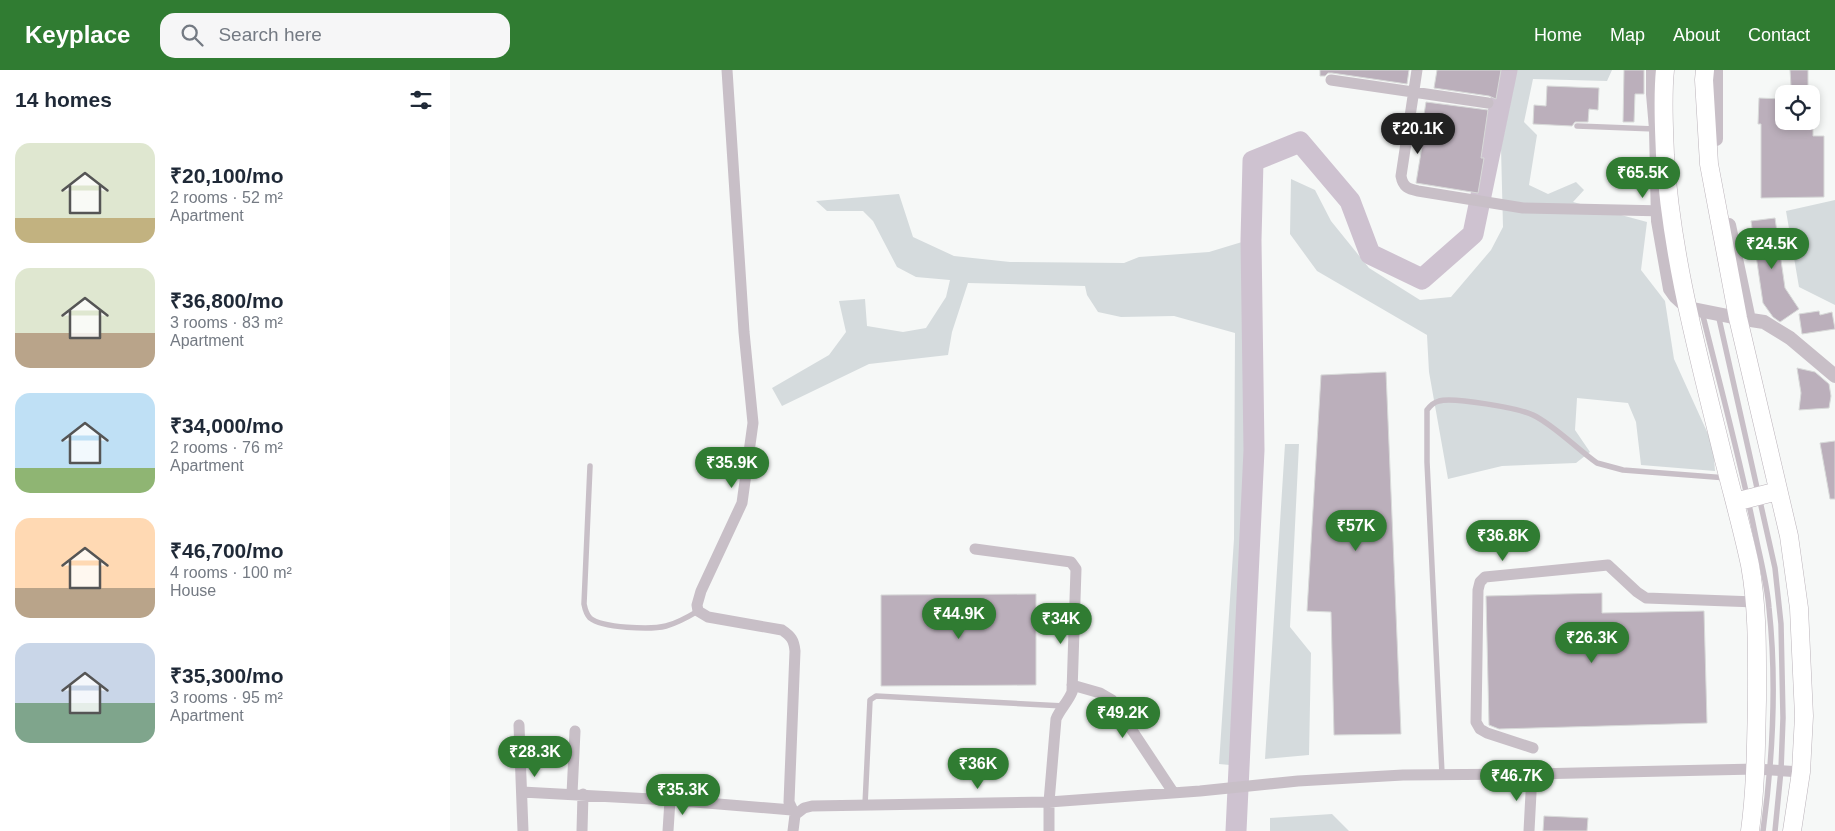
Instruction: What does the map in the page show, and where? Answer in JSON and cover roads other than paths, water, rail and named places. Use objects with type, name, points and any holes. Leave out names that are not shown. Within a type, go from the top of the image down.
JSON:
[{"type":"highway","points":[[1665,70],[1664,211],[1695,309],[1729,478],[1747,499],[1750,564],[1756,602],[1769,769],[1750,831]]},
{"type":"highway","points":[[1705,70],[1709,164],[1744,319],[1778,491],[1789,536],[1799,608],[1804,716],[1801,772],[1792,831]]},
{"type":"highway","points":[[1747,499],[1778,491]]},
{"type":"street","points":[[727,70],[744,332],[753,423],[742,503],[701,591],[697,605],[698,611],[708,618],[782,630],[790,635],[794,641],[789,802],[794,812],[792,831]]},
{"type":"street","points":[[1417,70],[1401,176],[1402,183],[1406,187],[1418,191],[1523,208],[1664,211],[1653,94],[1653,70]]},
{"type":"street","points":[[1716,70],[1715,129],[1718,174],[1744,319]]},
{"type":"street","points":[[1331,80],[1488,103]]},
{"type":"street","points":[[1695,309],[1764,322],[1774,327],[1835,376]]},
{"type":"street","points":[[975,549],[1071,562],[1074,564],[1077,575],[1072,685],[1070,698],[1056,719],[1048,802],[1049,831]]},
{"type":"street","points":[[1533,748],[1487,733],[1480,729],[1476,722],[1478,590],[1480,582],[1485,577],[1608,565],[1646,598],[1756,602]]},
{"type":"street","points":[[1072,685],[1100,693],[1112,700],[1173,792]]},
{"type":"street","points":[[519,725],[523,831]]},
{"type":"street","points":[[575,731],[582,831]]},
{"type":"street","points":[[522,792],[670,800],[794,812],[812,806],[1048,802],[1200,791],[1298,781],[1402,775],[1769,769],[1801,772]]},
{"type":"street","points":[[1529,831],[1532,774]]},
{"type":"street","points":[[668,831],[670,800]]},
{"type":"lane","points":[[1577,126],[1656,130]]},
{"type":"lane","points":[[1695,309],[1747,499],[1775,568],[1781,624],[1784,718],[1769,769],[1775,831]]},
{"type":"lane","points":[[1718,314],[1747,499],[1769,606],[1773,662],[1773,717],[1763,831]]},
{"type":"lane","points":[[1442,774],[1427,462],[1427,410],[1432,404],[1449,400],[1512,408],[1532,414],[1546,422],[1597,463],[1607,467],[1623,470],[1729,478]]},
{"type":"lane","points":[[590,466],[584,604],[586,612],[596,621],[604,624],[654,628],[678,622],[698,611]]},
{"type":"lane","points":[[865,804],[870,700],[876,696],[1064,706]]},
{"type":"waterway","points":[[1236,831],[1254,450],[1251,240],[1253,161],[1300,142],[1350,201],[1370,254],[1422,279],[1473,234],[1507,70]]}]
